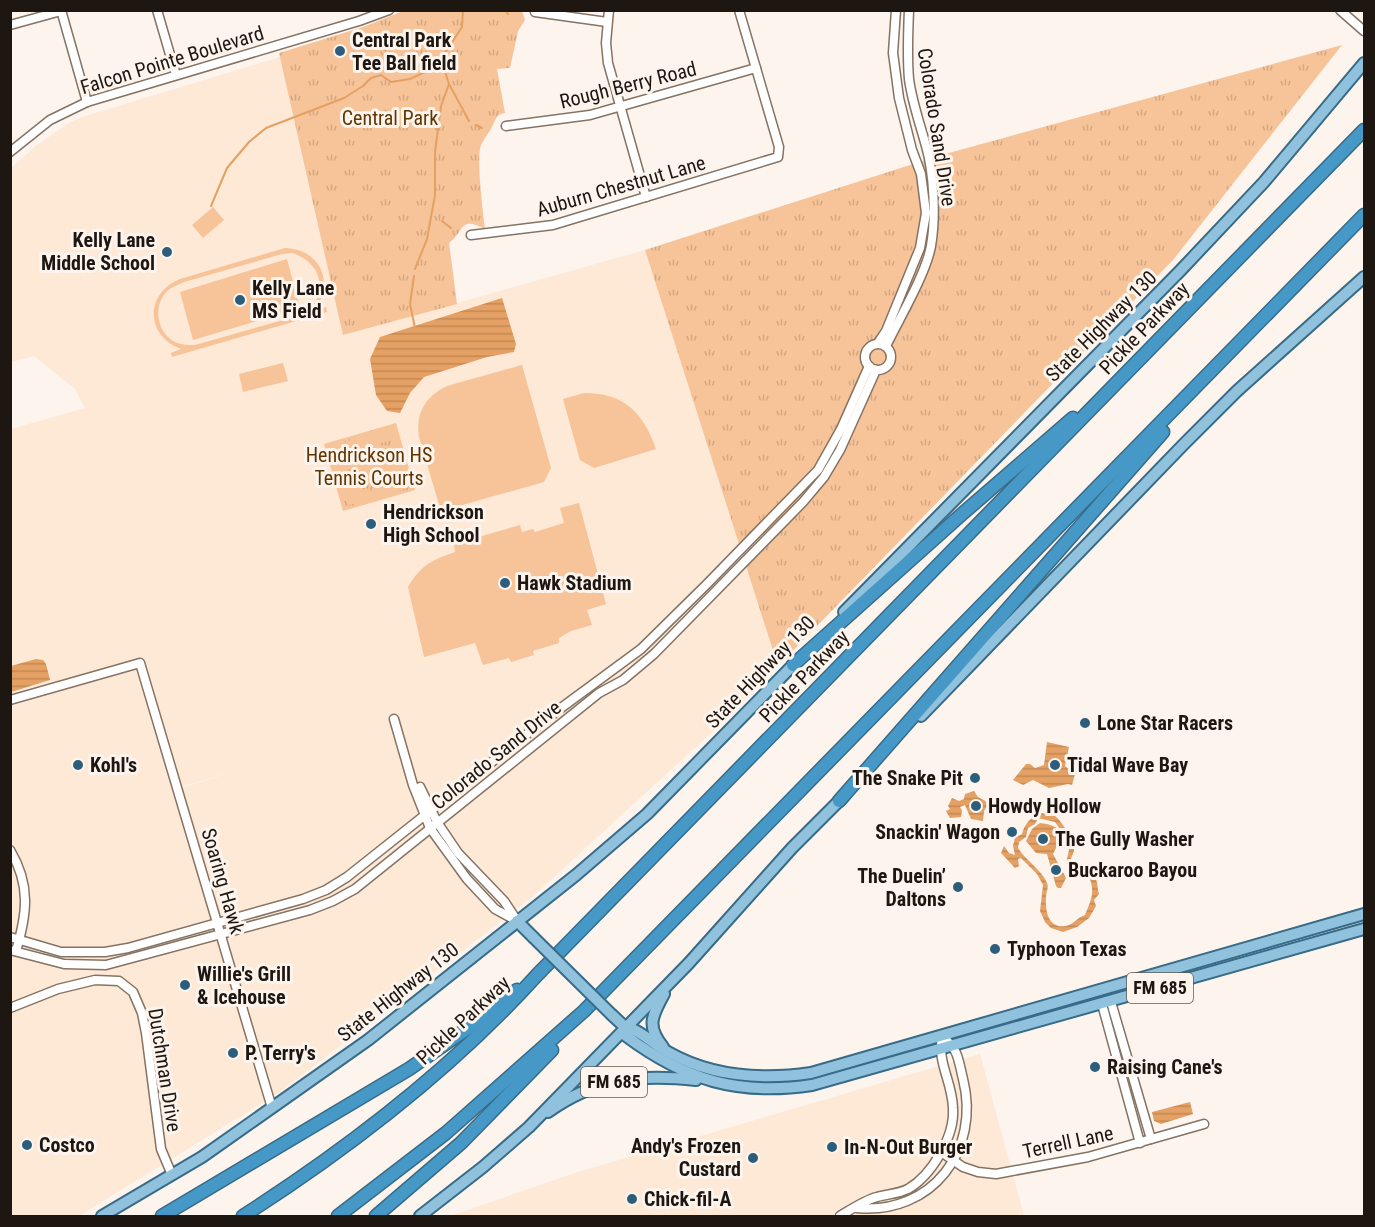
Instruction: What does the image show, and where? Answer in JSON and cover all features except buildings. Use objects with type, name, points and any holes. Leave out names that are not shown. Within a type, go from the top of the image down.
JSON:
[{"type":"highway","name":"Pickle Parkway","points":[[243,1216],[309,1172],[402,1101],[507,1009],[537,975],[1365,130]]},
{"type":"highway","points":[[338,1216],[446,1133],[584,1011],[1365,215]]},
{"type":"highway","points":[[839,801],[1054,554],[1275,307]]},
{"type":"highway","points":[[793,665],[1154,345]]},
{"type":"highway","points":[[162,1216],[409,1069],[468,1028],[537,975]]},
{"type":"highway","points":[[376,1216],[460,1143],[552,1050],[584,1011]]},
{"type":"main road","name":"State Highway 130","points":[[102,1216],[202,1157],[368,1040],[576,875],[647,814],[1180,271],[1264,182],[1365,63]]},
{"type":"main road","points":[[529,1127],[669,984],[792,848],[1183,445],[1237,392],[1365,277]]},
{"type":"main road","name":"FM 685","points":[[517,921],[625,1027],[633,1028],[667,1052],[700,1066],[731,1074],[788,1077],[820,1071],[1365,914]]},
{"type":"main road","name":"FM 685","points":[[420,1216],[483,1167],[529,1127],[583,1091],[635,1078],[663,1076],[744,1088],[790,1089],[812,1085],[1365,929]]},
{"type":"main road","points":[[667,1052],[656,1038],[652,1023],[653,1014],[669,984]]},
{"type":"main road","name":"FM 685","points":[[625,1027],[626,1036],[662,1061],[711,1082]]},
{"type":"street","points":[[157,10],[176,75]]},
{"type":"street","name":"Falcon Pointe Boulevard","points":[[10,152],[50,120],[87,102],[389,10]]},
{"type":"street","points":[[609,10],[608,63],[646,197]]},
{"type":"street","points":[[739,10],[756,68]]},
{"type":"street","name":"Colorado Sand Drive","points":[[882,345],[919,279],[931,249],[921,174],[898,98],[893,56],[896,10]]},
{"type":"street","name":"Colorado Sand Drive","points":[[909,10],[907,42],[909,80],[927,149],[935,215],[928,235]]},
{"type":"street","points":[[1340,10],[1365,31]]},
{"type":"street","points":[[10,25],[61,11],[87,102]]},
{"type":"street","points":[[535,12],[607,22]]},
{"type":"street","name":"Rough Berry Road","points":[[506,126],[590,115],[756,68]]},
{"type":"street","name":"Auburn Chestnut Lane","points":[[471,235],[553,225],[778,157],[779,147],[756,68]]},
{"type":"street","points":[[882,345],[891,354],[890,362],[884,368],[872,368],[865,358],[867,350],[882,345]]},
{"type":"street","name":"Colorado Sand Drive","points":[[15,938],[61,952],[105,952],[128,948],[303,899],[326,890],[347,877],[546,719],[626,661],[707,584],[818,470],[872,368]]},
{"type":"street","name":"Colorado Sand Drive","points":[[13,951],[64,964],[106,965],[310,910],[355,889],[590,700],[623,680],[654,654],[803,502],[824,477],[840,450],[872,368]]},
{"type":"street","points":[[653,636],[654,654]]},
{"type":"street","name":"Soaring Hawk","points":[[10,700],[140,663],[272,1108]]},
{"type":"street","points":[[394,719],[411,771],[434,825],[467,879],[495,909],[517,921]]},
{"type":"street","points":[[10,850],[24,880],[25,895],[24,918],[15,938],[13,951]]},
{"type":"street","name":"Dutchman Drive","points":[[10,1008],[58,988],[95,980],[119,981],[133,992],[142,1013],[146,1033],[160,1149],[172,1175]]},
{"type":"street","points":[[1107,1003],[1121,1034],[1151,1139]]},
{"type":"street","points":[[1107,1003],[1111,1036],[1140,1143]]},
{"type":"street","points":[[1111,1036],[1121,1034]]},
{"type":"street","points":[[840,1216],[877,1197],[890,1196],[908,1188],[919,1179],[941,1152],[952,1128],[954,1109],[940,1050],[942,1036],[955,1046],[968,1103],[965,1136],[954,1160],[929,1188],[917,1196],[892,1206],[857,1208]]},
{"type":"street","points":[[951,1090],[964,1084]]},
{"type":"street","points":[[1131,1107],[1142,1106]]},
{"type":"street","name":"Terrell Lane","points":[[941,1152],[963,1167],[996,1174],[1088,1157],[1204,1124]]},
{"type":"street","points":[[890,1196],[892,1206]]},
{"type":"shaded area","points":[[280,57],[344,335],[645,250],[778,666],[735,711],[532,897],[280,1092],[79,1216],[11,1216],[11,706],[136,669],[173,790],[237,771],[175,788],[135,660],[11,693],[11,429],[85,408],[75,389],[34,356],[11,362],[10,169],[37,145],[67,124],[82,117]]},
{"type":"shaded area","points":[[502,298],[516,344],[514,352],[487,357],[424,377],[410,393],[400,413],[387,411],[376,395],[370,359],[380,337]]},
{"type":"shaded area","points":[[36,659],[43,660],[46,664],[50,680],[11,692],[11,666]]},
{"type":"shaded area","name":"Tidal Wave Bay","points":[[1047,742],[1069,747],[1065,766],[1075,774],[1072,785],[1049,788],[1033,780],[1023,785],[1013,780],[1026,764],[1035,768],[1044,765]]},
{"type":"shaded area","name":"Howdy Hollow","points":[[974,791],[978,797],[989,803],[984,811],[983,821],[971,819],[965,805],[960,807],[961,817],[950,818],[946,811],[950,809],[948,806],[952,798],[959,801],[964,799],[965,794]]},
{"type":"shaded area","points":[[1041,813],[1057,818],[1073,844],[1071,864],[1078,870],[1092,873],[1097,882],[1099,894],[1094,900],[1096,906],[1089,918],[1077,927],[1063,932],[1051,928],[1040,911],[1043,885],[1037,874],[1021,858],[1018,859],[1019,866],[1015,868],[1001,853],[1004,846],[1009,853],[1015,855],[1013,846],[1015,838],[1022,834],[1028,821]],"holes":[[[1038,818],[1055,822],[1065,836],[1063,839],[1069,850],[1066,863],[1068,867],[1073,873],[1089,877],[1092,887],[1092,897],[1085,915],[1066,926],[1055,925],[1051,922],[1047,913],[1047,883],[1018,848],[1019,842],[1026,837],[1028,828],[1035,824]]]},
{"type":"shaded area","name":"The Gully Washer","points":[[1040,823],[1056,828],[1062,836],[1053,854],[1066,878],[1061,888],[1056,886],[1047,854],[1036,853],[1026,841],[1032,829]]},
{"type":"shaded area","points":[[980,1054],[1024,1216],[450,1216],[578,1172]]},
{"type":"shaded area","points":[[1190,1102],[1193,1114],[1161,1124],[1154,1121],[1152,1112]]},
{"type":"green space","name":"Central Park","points":[[403,11],[522,11],[525,20],[518,31],[510,68],[497,69],[505,113],[496,118],[481,145],[480,186],[485,229],[467,224],[449,243],[457,304],[343,335],[279,53],[363,27]]},
{"type":"green space","name":"Central Park Tee Ball field","points":[[347,40],[354,62],[344,65],[335,63],[327,46]]},
{"type":"green space","points":[[1342,45],[1173,260],[778,666],[645,250],[938,156]]},
{"type":"green space","points":[[213,207],[224,220],[203,238],[192,225]]},
{"type":"green space","points":[[285,248],[297,250],[307,254],[321,269],[324,289],[315,310],[326,307],[327,312],[172,357],[171,353],[181,349],[169,343],[161,335],[156,325],[155,304],[160,294],[169,285],[180,279]],"holes":[[[292,253],[303,258],[316,272],[320,290],[317,299],[301,315],[195,345],[175,342],[163,331],[158,316],[159,308],[165,294],[171,288],[184,282],[282,254]]]},
{"type":"green space","name":"Kelly Lane MS Field","points":[[287,259],[300,308],[193,340],[180,292]]},
{"type":"green space","points":[[283,363],[288,381],[243,392],[239,374]]},
{"type":"green space","points":[[522,365],[551,468],[544,482],[441,511],[419,437],[419,420],[424,406],[433,395],[447,386]]},
{"type":"green space","points":[[584,393],[611,397],[630,408],[645,425],[656,449],[594,468],[580,460],[563,399]]},
{"type":"green space","name":"Hendrickson HS Tennis Courts","points":[[396,423],[415,490],[343,511],[324,444]]},
{"type":"green space","points":[[391,428],[394,439],[371,446],[368,435]]},
{"type":"green space","points":[[355,439],[358,450],[335,456],[332,445]]},
{"type":"green space","points":[[395,444],[399,455],[375,461],[372,450]]},
{"type":"green space","points":[[359,454],[363,465],[339,472],[336,461]]},
{"type":"green space","points":[[401,462],[404,473],[381,480],[378,469]]},
{"type":"green space","points":[[364,473],[368,484],[344,490],[341,479]]},
{"type":"green space","points":[[405,477],[408,488],[385,495],[382,484]]},
{"type":"green space","points":[[369,488],[372,499],[349,505],[346,494]]},
{"type":"green space","name":"Hawk Stadium","points":[[579,503],[606,604],[587,610],[592,625],[571,631],[559,638],[559,643],[533,651],[534,655],[511,662],[509,658],[483,665],[475,643],[424,657],[408,587],[423,568],[455,552],[454,544],[520,525],[522,532],[533,529],[535,532],[564,523],[560,508]]},
{"type":"waterway","points":[[211,206],[227,168],[249,142],[266,128],[344,98],[371,78],[381,75],[391,82],[410,79],[425,72],[441,59],[462,27],[463,10]]},
{"type":"waterway","points":[[505,10],[508,14]]},
{"type":"waterway","points":[[415,269],[427,239],[435,195],[435,152],[441,106],[449,84],[441,59]]},
{"type":"waterway","points":[[449,84],[469,121]]},
{"type":"waterway","points":[[476,125],[482,128]]},
{"type":"waterway","points":[[442,221],[451,228]]},
{"type":"waterway","points":[[414,276],[410,304],[415,328]]},
{"type":"place","name":"Central Park Tee Ball field","points":[[340,51]]},
{"type":"place","name":"Kelly Lane Middle School","points":[[167,252]]},
{"type":"place","name":"Kelly Lane MS Field","points":[[240,300]]},
{"type":"place","name":"Hendrickson High School","points":[[371,524]]},
{"type":"place","name":"Hawk Stadium","points":[[505,583]]},
{"type":"place","name":"Lone Star Racers","points":[[1085,723]]},
{"type":"place","name":"Kohl's","points":[[78,765]]},
{"type":"place","name":"Tidal Wave Bay","points":[[1055,765]]},
{"type":"place","name":"The Snake Pit","points":[[975,778]]},
{"type":"place","name":"Howdy Hollow","points":[[976,806]]},
{"type":"place","name":"Snackin' Wagon","points":[[1012,832]]},
{"type":"place","name":"The Gully Washer","points":[[1043,839]]},
{"type":"place","name":"Buckaroo Bayou","points":[[1056,870]]},
{"type":"place","name":"The Duelin’ Daltons","points":[[958,887]]},
{"type":"place","name":"Typhoon Texas","points":[[995,949]]},
{"type":"place","name":"Willie's Grill & Icehouse","points":[[185,985]]},
{"type":"place","name":"P. Terry's","points":[[233,1053]]},
{"type":"place","name":"Raising Cane's","points":[[1095,1067]]},
{"type":"place","name":"Costco","points":[[27,1145]]},
{"type":"place","name":"In-N-Out Burger","points":[[832,1147]]},
{"type":"place","name":"Andy's Frozen Custard","points":[[753,1158]]},
{"type":"place","name":"Chick-fil-A","points":[[632,1199]]}]
